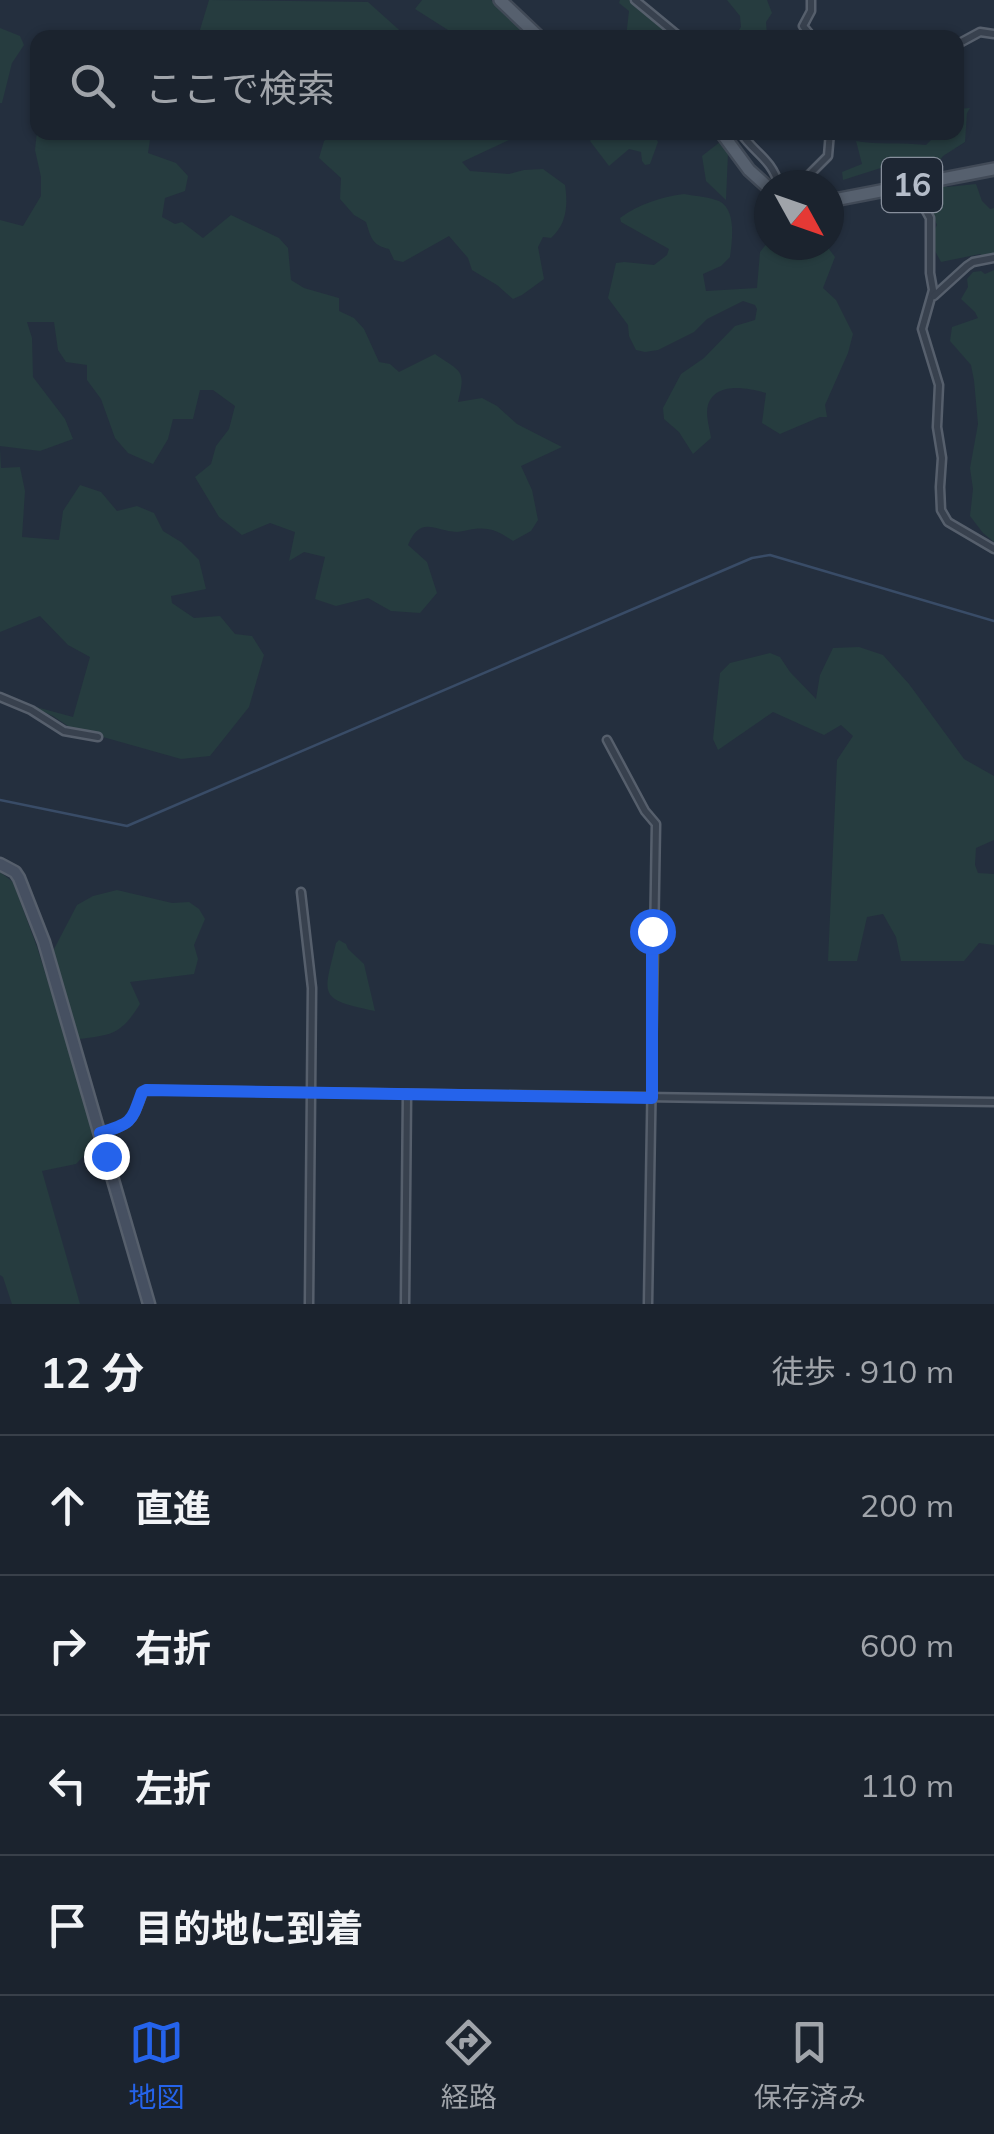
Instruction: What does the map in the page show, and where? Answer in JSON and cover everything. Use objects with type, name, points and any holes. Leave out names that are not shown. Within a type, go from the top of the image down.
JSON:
[{"type":"main road","points":[[500,0],[532,30]]},
{"type":"main road","points":[[726,140],[754,174]]},
{"type":"main road","name":"16","points":[[844,198],[994,169]]},
{"type":"street","points":[[634,0],[671,30]]},
{"type":"street","points":[[806,30],[803,26],[811,11],[811,0]]},
{"type":"street","points":[[964,41],[980,32],[994,34]]},
{"type":"street","points":[[746,140],[773,170]]},
{"type":"street","points":[[814,170],[828,156],[829,140]]},
{"type":"street","points":[[902,187],[910,199],[926,209],[930,218],[933,290],[922,329],[939,385],[937,427],[942,458],[942,510],[948,522],[994,549]]},
{"type":"street","points":[[931,299],[973,262],[994,258]]},
{"type":"street","points":[[0,697],[31,710],[64,731],[98,738]]},
{"type":"street","points":[[607,740],[656,824],[648,1304]]},
{"type":"street","points":[[0,864],[19,878],[44,942],[149,1304]]},
{"type":"street","points":[[301,892],[312,988],[309,1304]]},
{"type":"street","points":[[100,1133],[132,1120],[146,1090],[994,1102]]},
{"type":"street","points":[[404,1304],[406,1094]]},
{"type":"green space","points":[[209,0],[368,2],[399,30],[200,30]]},
{"type":"green space","points":[[422,0],[491,0],[523,30],[448,30],[415,9]]},
{"type":"green space","points":[[630,0],[668,30],[627,30],[629,11],[619,3]]},
{"type":"green space","points":[[727,0],[767,0],[772,13],[767,30],[739,30],[740,16]]},
{"type":"green space","points":[[0,28],[20,36],[24,45],[12,63],[2,103],[0,103]]},
{"type":"green space","points":[[964,108],[970,108],[965,142],[943,156],[933,169],[947,187],[976,184],[982,201],[994,208],[994,264],[980,254],[941,262],[929,240],[937,225],[927,206],[887,166],[844,180],[844,171],[862,164],[856,141],[926,145],[931,140],[964,140]]},
{"type":"green space","points":[[36,140],[150,140],[148,153],[176,163],[188,176],[185,191],[165,198],[162,217],[175,224],[182,222],[203,238],[231,215],[279,238],[288,248],[291,280],[339,298],[339,311],[354,318],[364,329],[379,362],[390,364],[399,372],[435,354],[460,373],[458,402],[482,398],[517,424],[562,447],[521,466],[532,490],[538,520],[531,531],[513,541],[485,529],[418,530],[408,545],[427,562],[437,593],[420,613],[391,611],[368,598],[336,606],[315,599],[325,557],[304,552],[289,561],[295,532],[270,523],[242,535],[219,517],[195,477],[211,464],[216,446],[229,429],[235,406],[213,390],[200,390],[193,419],[173,419],[168,439],[153,464],[128,453],[115,438],[101,399],[87,380],[87,365],[66,362],[58,350],[54,322],[27,322],[32,338],[33,377],[65,419],[73,439],[40,451],[0,446],[0,220],[23,226],[41,196]]},
{"type":"green space","points":[[509,140],[462,162],[470,171],[509,174],[543,169],[565,185],[563,220],[556,233],[551,238],[543,237],[538,247],[544,279],[513,299],[472,270],[468,258],[449,236],[403,262],[394,260],[389,249],[373,240],[366,222],[340,199],[341,178],[319,158],[324,141]]},
{"type":"green space","points":[[590,141],[658,142],[650,164],[642,161],[641,152],[629,149],[609,166]]},
{"type":"green space","points":[[720,142],[728,153],[726,200],[706,181],[702,156]]},
{"type":"green space","points":[[684,194],[706,198],[719,201],[729,211],[730,257],[703,274],[706,291],[757,288],[759,260],[834,260],[823,288],[836,300],[853,334],[825,405],[827,417],[780,434],[762,423],[766,393],[725,389],[712,397],[708,405],[711,438],[693,454],[679,432],[664,419],[663,408],[681,374],[704,358],[735,326],[755,320],[757,309],[743,301],[658,350],[636,350],[628,325],[608,298],[616,263],[654,265],[669,249],[620,218],[667,197]]},
{"type":"green space","points":[[994,270],[994,542],[970,516],[970,468],[978,424],[974,380],[971,365],[950,341],[952,327],[978,318],[961,299],[968,287],[967,279],[973,272],[985,274]]},
{"type":"green space","points":[[0,448],[1,468],[20,467],[25,491],[22,537],[59,540],[63,511],[80,485],[101,492],[117,511],[137,506],[154,513],[163,531],[199,560],[206,589],[171,596],[172,603],[194,618],[220,616],[235,634],[252,636],[264,655],[249,707],[210,756],[181,759],[71,728],[25,704],[73,717],[90,657],[68,645],[40,616],[0,632]]},
{"type":"green space","points":[[859,647],[883,655],[964,759],[994,776],[994,840],[976,848],[975,865],[978,873],[994,874],[994,945],[979,943],[964,961],[901,961],[896,937],[883,914],[867,917],[857,961],[828,961],[837,760],[853,736],[841,725],[824,735],[773,712],[718,750],[713,739],[720,673],[730,663],[770,653],[780,657],[816,699],[820,675],[833,648]]},
{"type":"green space","points":[[0,872],[13,882],[37,947],[92,1122],[92,1147],[76,1164],[42,1171],[80,1304],[12,1304],[0,1275]]},
{"type":"green space","points":[[117,890],[172,903],[189,902],[199,909],[205,919],[194,945],[198,959],[194,974],[130,982],[140,1004],[127,1022],[108,1034],[79,1039],[53,951],[77,905]]},
{"type":"green space","points":[[339,940],[364,964],[375,1011],[342,1003],[329,992],[329,974]]},
{"type":"waterway","points":[[0,800],[127,826],[752,558],[770,555],[994,621]]},
{"type":"route","points":[[106,1156],[100,1133],[132,1120],[146,1090],[652,1098],[652,931]]}]
